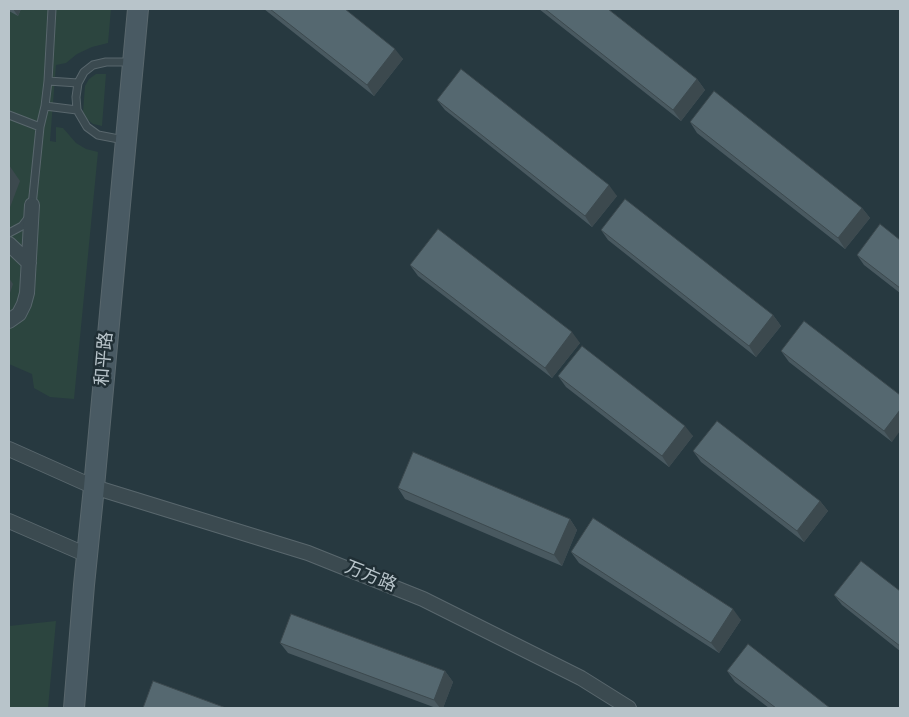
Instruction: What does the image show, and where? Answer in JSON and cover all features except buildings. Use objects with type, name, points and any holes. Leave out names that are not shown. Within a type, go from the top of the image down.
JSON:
[{"type":"street","name":"和平路","points":[[74,708],[138,9]]},
{"type":"street","points":[[9,321],[18,314],[24,304],[27,293],[32,205]]},
{"type":"street","points":[[9,244],[29,263]]},
{"type":"street","name":"万方路","points":[[9,449],[94,487],[308,553],[423,599],[580,678],[629,708]]},
{"type":"street","points":[[9,520],[87,555]]},
{"type":"lane","points":[[9,233],[22,226],[29,217],[32,205],[40,127],[48,82],[52,9]]},
{"type":"lane","points":[[127,141],[98,134],[87,127],[77,110],[76,97],[78,83],[84,72],[93,65],[106,62],[134,62]]},
{"type":"lane","points":[[48,82],[78,83]]},
{"type":"lane","points":[[45,106],[77,110]]},
{"type":"lane","points":[[9,114],[40,127]]},
{"type":"green space","points":[[9,9],[111,9],[108,43],[92,47],[77,54],[66,63],[56,65],[50,141],[56,142],[56,127],[63,128],[76,143],[86,149],[98,152],[74,399],[50,397],[34,388],[32,374],[9,364]]},
{"type":"green space","points":[[96,74],[106,74],[102,126],[93,124],[83,112],[85,86],[89,79]]},
{"type":"green space","points":[[56,621],[48,708],[9,708],[9,626]]}]
